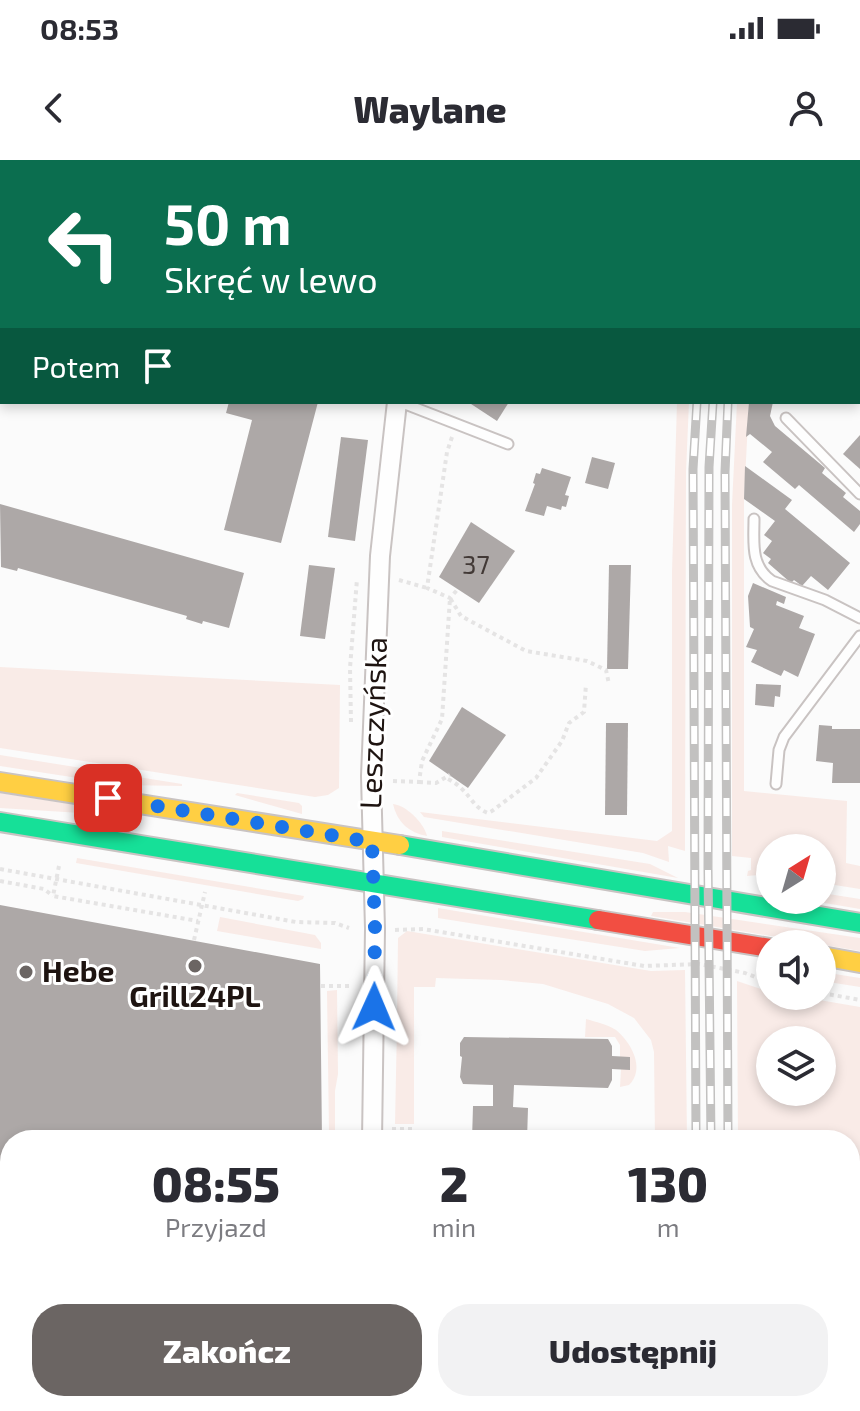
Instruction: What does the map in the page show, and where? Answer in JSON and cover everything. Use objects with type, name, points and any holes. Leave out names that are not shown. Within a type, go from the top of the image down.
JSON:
[{"type":"main road","points":[[0,782],[860,923]]},
{"type":"main road","points":[[0,822],[756,946]]},
{"type":"main road","points":[[836,959],[860,963]]},
{"type":"street","name":"Leszczyńska","points":[[372,1130],[374,884],[371,776],[380,556],[399,404]]},
{"type":"lane","points":[[405,404],[508,444]]},
{"type":"lane","points":[[786,418],[860,494]]},
{"type":"lane","points":[[754,519],[755,559],[764,576],[825,600],[860,618]]},
{"type":"lane","points":[[776,784],[779,750],[784,737],[860,636]]},
{"type":"path","points":[[427,588],[447,452],[458,423]]},
{"type":"path","points":[[399,580],[450,598],[461,616],[526,651],[587,661],[606,670],[609,684]]},
{"type":"path","points":[[419,782],[422,761],[442,719],[450,598],[458,589]]},
{"type":"path","points":[[393,781],[436,783],[449,777],[465,790],[479,809],[488,813],[492,811],[536,778],[562,741],[569,723],[584,712],[586,684]]},
{"type":"path","points":[[53,896],[59,866]]},
{"type":"path","points":[[0,869],[296,922],[335,923],[349,928]]},
{"type":"path","points":[[0,881],[44,889],[53,896],[198,921]]},
{"type":"path","points":[[194,940],[205,892]]},
{"type":"path","points":[[395,930],[423,929],[644,966],[699,964],[756,977]]},
{"type":"path","points":[[321,986],[350,986]]},
{"type":"path","points":[[836,996],[860,1000]]},
{"type":"path","points":[[392,1129],[415,1129]]},
{"type":"shaded area","points":[[677,404],[689,404],[685,851],[668,846],[669,862],[643,853],[424,817],[420,812],[657,841],[672,831],[672,572]]},
{"type":"shaded area","points":[[737,404],[749,404],[744,499],[744,791],[847,801],[846,863],[860,866],[860,889],[836,885],[836,834],[756,834],[756,875],[747,876],[751,870],[751,858],[732,856],[732,505]]},
{"type":"shaded area","points":[[0,667],[340,685],[339,788],[328,795],[315,797],[0,748]]},
{"type":"shaded area","points":[[0,755],[182,786],[123,785],[0,766]]},
{"type":"shaded area","points":[[0,793],[83,806],[81,813],[0,808]]},
{"type":"shaded area","points":[[235,795],[299,803],[302,814]]},
{"type":"shaded area","points":[[393,804],[414,816],[427,836],[405,826]]},
{"type":"shaded area","points":[[442,831],[650,864],[678,878],[442,837]]},
{"type":"shaded area","points":[[77,858],[304,896],[298,901],[76,863]]},
{"type":"shaded area","points":[[836,895],[860,899],[860,909],[836,905]]},
{"type":"shaded area","points":[[438,908],[680,948],[645,951],[438,918]]},
{"type":"shaded area","points":[[653,912],[685,912],[806,930],[756,930],[756,934],[651,916]]},
{"type":"shaded area","points":[[220,917],[315,935],[321,949],[217,931]]},
{"type":"shaded area","points":[[407,931],[651,971],[685,970],[687,1130],[655,1130],[654,1052],[651,1040],[634,1018],[608,1004],[543,984],[436,978],[435,987],[414,987],[414,1124],[395,1124],[397,1024],[401,1020],[397,1019],[398,938]]},
{"type":"shaded area","points":[[836,934],[860,938],[860,951],[836,947]]},
{"type":"shaded area","points":[[836,974],[860,978],[860,987],[836,983]]},
{"type":"shaded area","points":[[737,981],[756,987],[756,1010],[836,1010],[836,1003],[860,1007],[860,1130],[738,1130]]},
{"type":"shaded area","points":[[337,990],[335,1130],[329,1130],[327,991]]},
{"type":"shaded area","points":[[586,1019],[613,1028],[627,1041],[636,1064],[634,1079],[629,1085],[620,1087],[621,1069],[630,1057],[620,1057],[620,1045],[615,1037],[585,1037]]},
{"type":"building","points":[[228,404],[317,404],[281,543],[224,530],[252,420],[226,413]]},
{"type":"building","points":[[471,404],[508,404],[497,421]]},
{"type":"building","points":[[749,404],[773,404],[770,416],[775,426],[825,468],[822,473],[846,493],[843,497],[860,511],[860,524],[854,532],[799,485],[795,489],[763,462],[772,452],[750,434],[746,437]]},
{"type":"building","points":[[860,435],[860,469],[843,454]]},
{"type":"building","points":[[341,437],[368,440],[355,541],[328,537]]},
{"type":"building","points":[[592,457],[615,463],[608,489],[585,483]]},
{"type":"building","points":[[745,466],[792,500],[785,509],[850,563],[828,590],[811,576],[802,586],[794,580],[791,583],[768,563],[771,559],[763,553],[772,541],[764,535],[775,521],[744,499]]},
{"type":"building","points":[[542,468],[571,477],[565,495],[569,496],[566,507],[562,506],[561,510],[547,506],[544,516],[525,511],[536,473],[540,474]]},
{"type":"building","points":[[0,504],[244,573],[229,628],[203,621],[202,624],[186,619],[187,616],[18,568],[17,571],[1,567]]},
{"type":"building","points":[[471,522],[515,551],[479,603],[439,577]]},
{"type":"building","points":[[309,565],[335,568],[325,639],[300,636]]},
{"type":"building","points":[[609,565],[631,565],[628,669],[607,669]]},
{"type":"building","points":[[753,583],[786,597],[784,604],[777,601],[776,605],[804,616],[799,628],[815,634],[798,677],[784,670],[781,676],[751,662],[757,650],[746,647],[754,629],[750,627],[748,596]]},
{"type":"building","points":[[756,684],[781,685],[780,697],[775,696],[774,707],[755,705]]},
{"type":"building","points":[[462,707],[506,735],[468,788],[429,761]]},
{"type":"building","points":[[606,723],[628,723],[627,815],[605,815]]},
{"type":"building","points":[[819,725],[832,726],[832,729],[860,729],[860,783],[832,783],[833,763],[816,761]]},
{"type":"building","points":[[0,905],[320,964],[322,1130],[0,1130]]},
{"type":"building","points":[[464,1037],[608,1039],[612,1056],[630,1057],[630,1070],[612,1069],[608,1088],[514,1085],[513,1107],[528,1108],[527,1130],[472,1130],[473,1106],[493,1106],[493,1085],[463,1084],[460,1077],[460,1043]]},
{"type":"railway","points":[[696,1130],[693,469],[697,404]]},
{"type":"railway","points":[[711,1130],[709,467],[713,404]]},
{"type":"railway","points":[[728,404],[725,472],[728,1130]]},
{"type":"traffic: fast","points":[[0,822],[598,920]]},
{"type":"traffic: fast","points":[[400,845],[860,923]]},
{"type":"traffic: slow","points":[[0,782],[400,845]]},
{"type":"traffic: slow","points":[[836,959],[860,963]]},
{"type":"traffic: jam","points":[[598,920],[756,946]]},
{"type":"place","name":"Grill24PL","points":[[195,966]]},
{"type":"place","name":"Hebe","points":[[26,972]]},
{"type":"route","points":[[108,798],[372,842],[374,1007]]}]
